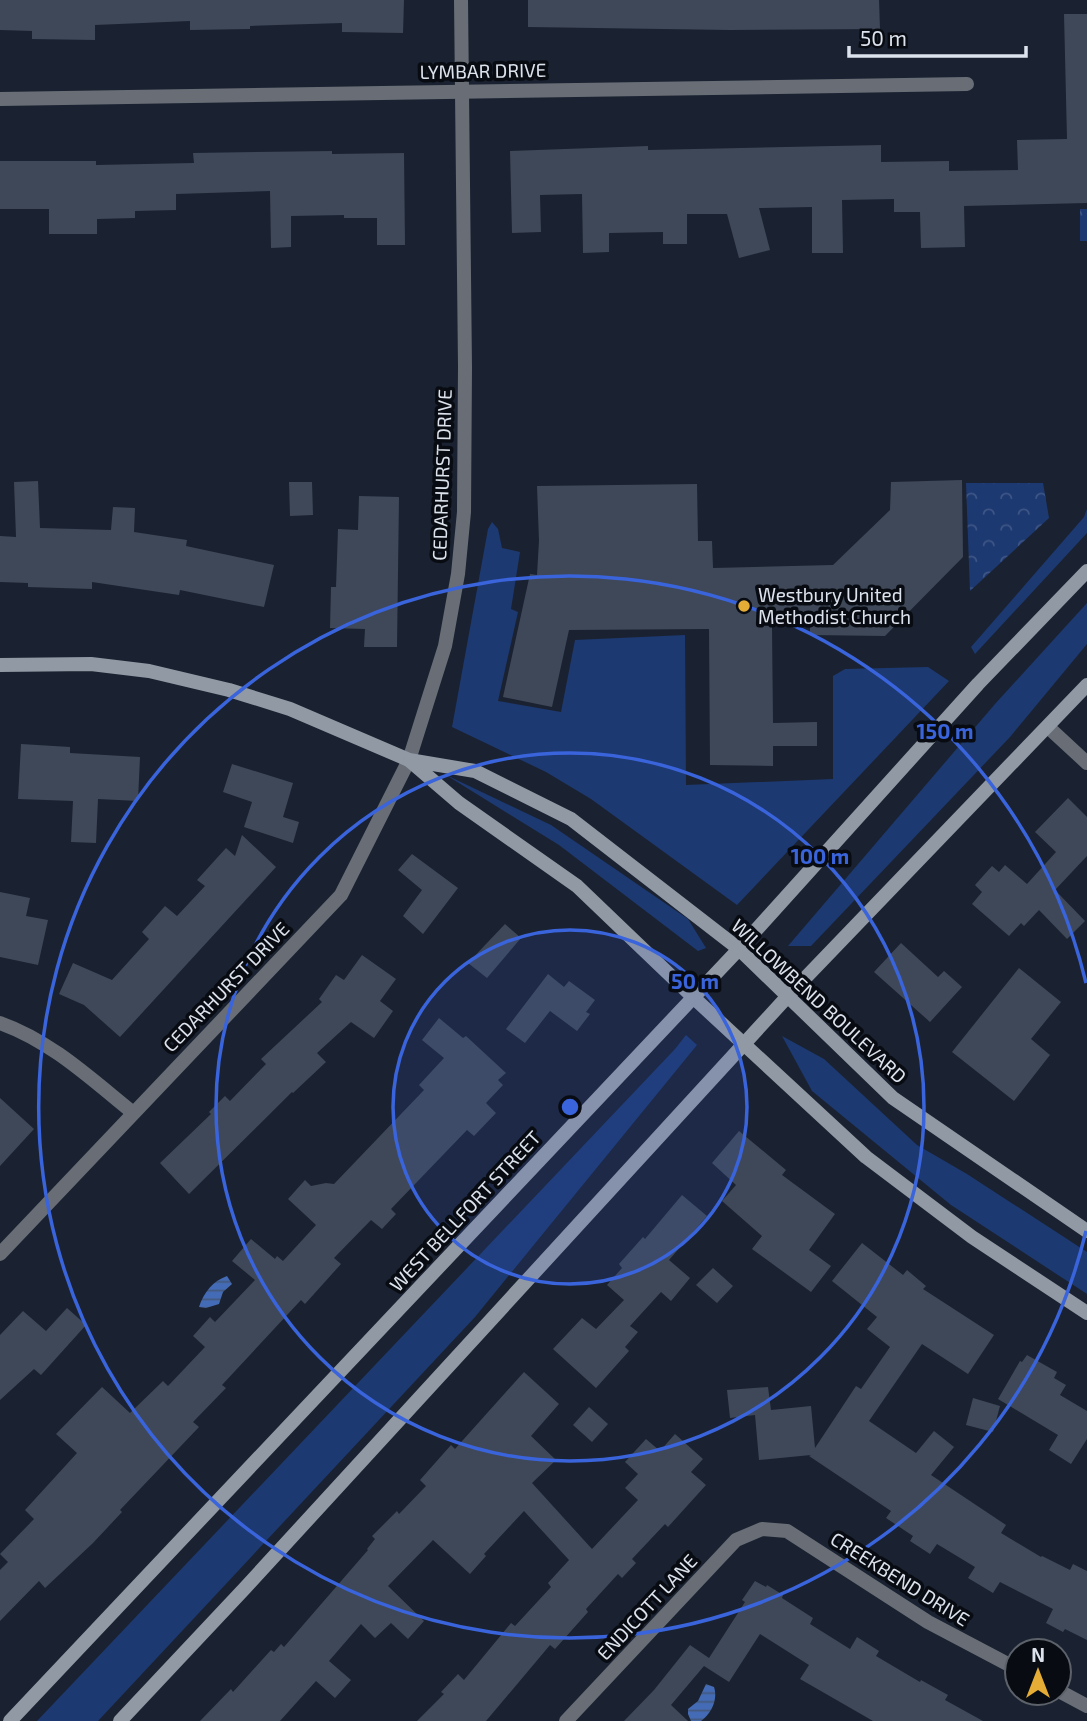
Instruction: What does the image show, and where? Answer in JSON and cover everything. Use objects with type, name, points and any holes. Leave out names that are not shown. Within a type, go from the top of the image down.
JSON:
[{"type":"main road","name":"WEST BELLFORT STREET","points":[[10,1721],[740,949],[978,684],[1087,570]]},
{"type":"main road","name":"WILLOWBEND BOULEVARD","points":[[0,664],[91,664],[149,671],[229,690],[290,709],[409,760],[475,771],[571,819],[740,949],[893,1098],[1087,1231]]},
{"type":"main road","points":[[120,1721],[787,997],[1087,685]]},
{"type":"main road","name":"WILLOWBEND BOULEVARD","points":[[409,760],[459,803],[578,886],[866,1157],[972,1237],[1087,1313]]},
{"type":"street","name":"CEDARHURST DRIVE","points":[[0,1254],[341,895],[409,760],[445,646],[458,574],[464,512],[461,0]]},
{"type":"street","name":"LYMBAR DRIVE","points":[[0,99],[967,84]]},
{"type":"street","points":[[1048,727],[1087,763]]},
{"type":"street","points":[[0,1023],[44,1044],[132,1112]]},
{"type":"street","name":"CREEKBEND DRIVE","points":[[762,1528],[787,1531],[928,1622],[1003,1662]]},
{"type":"street","name":"ENDICOTT LANE","points":[[566,1721],[736,1539],[762,1528]]},
{"type":"green space","points":[[1080,209],[1087,209],[1087,241],[1080,241]]},
{"type":"green space","points":[[966,483],[1043,483],[1049,518],[970,591]]},
{"type":"green space","points":[[1087,509],[1087,533],[975,654],[971,647],[1084,517]]},
{"type":"green space","points":[[492,522],[498,529],[502,548],[520,552],[511,609],[518,612],[498,701],[561,712],[575,640],[685,635],[686,785],[833,779],[833,676],[845,669],[928,667],[949,681],[737,905],[591,799],[546,772],[452,727],[488,529]]},
{"type":"green space","points":[[1087,603],[1087,644],[1010,737],[811,946],[788,946],[995,704]]},
{"type":"green space","points":[[446,775],[551,825],[688,919],[706,948],[698,951],[559,845]]},
{"type":"green space","points":[[686,1035],[697,1045],[475,1317],[98,1721],[37,1721],[675,1049]]},
{"type":"green space","points":[[782,1036],[824,1059],[917,1145],[1087,1252],[1087,1294],[951,1205],[812,1091]]},
{"type":"shaded area","points":[[227,1276],[232,1284],[223,1292],[219,1304],[199,1307],[210,1288]]},
{"type":"shaded area","points":[[706,1684],[714,1687],[713,1706],[701,1721],[691,1721],[688,1709],[698,1701]]},
{"type":"building","points":[[0,0],[404,0],[403,33],[342,32],[342,23],[190,30],[190,21],[95,25],[95,40],[32,39],[32,31],[0,30]]},
{"type":"building","points":[[528,0],[879,0],[880,29],[528,27]]},
{"type":"building","points":[[1064,14],[1087,14],[1087,203],[964,206],[965,247],[921,248],[920,212],[894,212],[894,199],[842,200],[843,253],[812,253],[812,207],[759,208],[770,250],[739,258],[727,214],[687,214],[687,244],[663,244],[663,232],[609,233],[609,252],[583,253],[582,194],[540,195],[541,232],[512,233],[510,151],[648,146],[648,150],[881,145],[881,162],[949,161],[949,171],[1018,170],[1017,140],[1067,139]]},
{"type":"building","points":[[332,151],[332,154],[404,153],[405,245],[377,245],[377,218],[344,218],[344,215],[291,216],[291,247],[271,248],[270,191],[176,194],[176,210],[135,211],[135,218],[97,219],[97,234],[49,234],[49,209],[0,209],[0,161],[96,161],[96,165],[194,163],[193,153]]},
{"type":"building","points":[[962,480],[963,557],[885,636],[810,635],[810,626],[772,627],[773,723],[817,722],[817,746],[773,746],[773,766],[710,765],[709,629],[569,630],[552,707],[503,697],[530,574],[537,575],[537,486],[697,484],[698,541],[712,541],[713,568],[833,565],[890,510],[891,482]]},
{"type":"building","points":[[38,481],[40,528],[111,530],[113,507],[135,508],[134,532],[187,540],[186,546],[274,565],[264,607],[180,590],[179,595],[92,582],[92,589],[28,587],[28,583],[0,582],[0,536],[16,537],[14,482]]},
{"type":"building","points":[[289,482],[312,482],[313,515],[290,516]]},
{"type":"building","points":[[359,496],[399,497],[397,647],[364,647],[365,629],[330,628],[331,587],[336,587],[338,529],[358,530]]},
{"type":"building","points":[[21,744],[70,747],[70,753],[140,757],[138,801],[98,799],[96,843],[71,842],[73,801],[18,799]]},
{"type":"building","points":[[232,764],[293,783],[283,817],[299,822],[293,843],[244,827],[252,802],[223,792]]},
{"type":"building","points":[[1068,798],[1087,817],[1087,856],[1055,890],[1085,921],[1067,939],[1039,910],[1024,926],[1021,923],[1009,936],[972,904],[982,892],[975,885],[992,866],[999,872],[1005,865],[1027,884],[1056,852],[1035,832]]},
{"type":"building","points":[[242,835],[276,867],[120,1037],[84,1005],[59,994],[73,963],[112,980],[149,939],[142,932],[165,906],[177,916],[205,886],[197,880],[226,848],[235,856]]},
{"type":"building","points":[[412,854],[458,888],[423,934],[403,916],[422,890],[398,870]]},
{"type":"building","points":[[0,892],[30,898],[26,916],[48,920],[38,965],[0,957]]},
{"type":"building","points":[[505,924],[521,938],[487,978],[468,963]]},
{"type":"building","points":[[901,943],[938,977],[944,971],[962,987],[930,1022],[874,972]]},
{"type":"building","points":[[362,955],[396,979],[380,1001],[393,1011],[374,1038],[351,1022],[317,1053],[326,1062],[189,1194],[160,1163],[211,1114],[209,1112],[225,1096],[230,1101],[266,1064],[261,1059],[322,1002],[319,999],[336,975],[344,980]]},
{"type":"building","points":[[1019,968],[1061,1002],[1031,1039],[1050,1055],[1014,1101],[952,1052]]},
{"type":"building","points":[[548,974],[564,987],[569,981],[595,1000],[586,1012],[590,1014],[577,1031],[550,1011],[525,1043],[506,1029]]},
{"type":"building","points":[[439,1018],[463,1038],[466,1036],[506,1073],[498,1080],[503,1085],[486,1103],[496,1113],[474,1136],[467,1130],[391,1209],[396,1214],[382,1229],[371,1220],[334,1258],[341,1264],[305,1304],[301,1300],[222,1385],[226,1388],[193,1422],[199,1427],[120,1510],[122,1512],[45,1588],[39,1581],[0,1621],[0,1570],[8,1562],[0,1554],[34,1519],[25,1510],[77,1453],[56,1434],[102,1387],[130,1413],[163,1381],[168,1386],[205,1347],[193,1336],[210,1317],[215,1322],[255,1280],[232,1261],[251,1239],[275,1259],[277,1256],[283,1261],[316,1225],[288,1199],[305,1180],[311,1186],[334,1184],[424,1090],[419,1085],[444,1058],[422,1040]]},
{"type":"building","points":[[0,1098],[34,1129],[0,1166]]},
{"type":"building","points":[[739,1131],[786,1170],[782,1175],[835,1214],[809,1250],[831,1266],[811,1292],[752,1249],[762,1236],[722,1201],[736,1185],[712,1163]]},
{"type":"building","points":[[682,1195],[707,1216],[669,1260],[690,1278],[671,1301],[661,1292],[630,1326],[638,1332],[625,1347],[629,1351],[596,1388],[553,1349],[582,1318],[596,1329],[624,1300],[607,1285],[622,1268],[619,1264],[643,1237],[645,1239]]},
{"type":"building","points":[[862,1243],[903,1275],[907,1270],[926,1286],[923,1289],[994,1335],[968,1374],[922,1344],[869,1421],[916,1453],[934,1431],[954,1447],[931,1475],[1006,1525],[1001,1533],[1041,1557],[1070,1570],[1073,1564],[1087,1571],[1087,1640],[1046,1623],[1053,1609],[1000,1582],[993,1593],[968,1578],[975,1567],[937,1544],[930,1554],[910,1541],[913,1536],[886,1518],[891,1511],[809,1456],[811,1455],[759,1460],[755,1415],[730,1418],[727,1390],[768,1387],[771,1410],[811,1406],[815,1448],[856,1386],[861,1389],[890,1347],[867,1329],[877,1317],[832,1281]]},
{"type":"building","points":[[713,1268],[733,1286],[717,1303],[696,1285]]},
{"type":"building","points":[[67,1308],[86,1325],[41,1375],[34,1369],[0,1400],[0,1335],[23,1311],[46,1331]]},
{"type":"building","points":[[1027,1355],[1057,1372],[1054,1378],[1066,1385],[1060,1395],[1087,1411],[1087,1439],[1071,1464],[1049,1450],[1058,1435],[998,1399],[1020,1361]]},
{"type":"building","points":[[524,1372],[559,1404],[531,1436],[556,1460],[532,1483],[592,1549],[638,1500],[625,1488],[638,1474],[625,1462],[646,1439],[660,1451],[675,1434],[703,1459],[691,1472],[706,1485],[668,1527],[665,1524],[632,1559],[636,1563],[622,1578],[618,1574],[555,1649],[550,1645],[486,1721],[417,1721],[444,1694],[441,1692],[458,1674],[464,1680],[511,1623],[515,1626],[551,1587],[548,1583],[569,1560],[524,1511],[484,1554],[486,1556],[470,1574],[433,1540],[388,1586],[424,1621],[408,1639],[391,1623],[375,1638],[361,1624],[329,1661],[351,1680],[335,1698],[316,1681],[280,1721],[200,1721],[231,1689],[233,1692],[271,1650],[274,1652],[281,1644],[284,1647],[368,1550],[375,1539],[372,1536],[397,1511],[399,1514],[426,1486],[420,1480],[451,1445],[455,1449]]},
{"type":"building","points":[[973,1398],[1000,1406],[993,1432],[966,1425]]},
{"type":"building","points":[[589,1407],[608,1424],[592,1442],[573,1425]]},
{"type":"building","points":[[755,1581],[783,1595],[782,1598],[813,1618],[810,1624],[850,1649],[857,1637],[879,1651],[876,1656],[948,1695],[945,1700],[983,1721],[873,1721],[800,1679],[809,1665],[760,1634],[729,1682],[704,1666],[671,1705],[688,1721],[624,1721],[654,1690],[690,1645],[709,1658],[745,1602],[742,1600]]},
{"type":"place","name":"Westbury United Methodist Church","points":[[744,606]]}]
